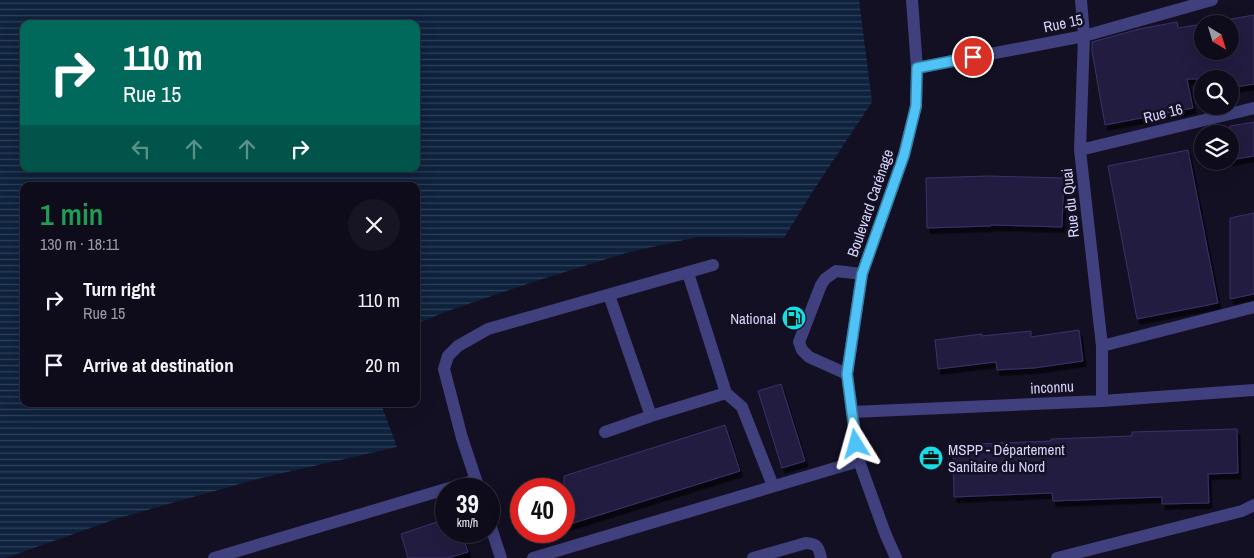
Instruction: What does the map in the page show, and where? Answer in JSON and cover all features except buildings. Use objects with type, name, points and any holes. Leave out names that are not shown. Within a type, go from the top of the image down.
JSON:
[{"type":"street","name":"Boulevard Carénage","points":[[896,558],[885,534],[859,461],[847,374],[862,274],[904,155],[916,106],[917,68],[912,0]]},
{"type":"street","name":"Rue du Quai","points":[[1081,0],[1084,36],[1080,150],[1102,346],[1102,401]]},
{"type":"street","name":"Rue 15","points":[[917,68],[1084,36],[1212,0]]},
{"type":"street","name":"Rue 16","points":[[1080,150],[1254,108]]},
{"type":"street","points":[[475,478],[444,370],[448,356],[458,346],[488,330],[713,265]]},
{"type":"street","points":[[847,374],[809,357],[802,350],[798,342],[825,278],[836,271],[862,274]]},
{"type":"street","points":[[688,272],[726,393],[742,407],[773,486]]},
{"type":"street","points":[[609,295],[651,416]]},
{"type":"street","points":[[1102,346],[1254,307]]},
{"type":"street","name":"inconnu","points":[[852,412],[1102,401],[1254,390]]},
{"type":"street","points":[[605,432],[726,393]]},
{"type":"street","points":[[533,558],[859,461]]},
{"type":"street","points":[[214,558],[435,492]]},
{"type":"street","points":[[1057,558],[1242,511],[1254,505]]},
{"type":"street","points":[[496,543],[500,558]]},
{"type":"street","points":[[754,558],[806,543],[814,544],[820,550],[821,558]]},
{"type":"water","points":[[0,0],[859,0],[872,102],[784,238],[697,237],[626,253],[536,281],[420,322],[420,182],[20,182],[20,407],[382,407],[397,447],[257,479],[119,518],[5,558],[0,558]]},
{"type":"place","name":"National","points":[[794,318]]},
{"type":"place","name":"MSPP - Département Sanitaire du Nord","points":[[931,458]]},
{"type":"route","points":[[856,444],[847,374],[862,274],[904,155],[916,106],[917,68],[973,57]]}]
